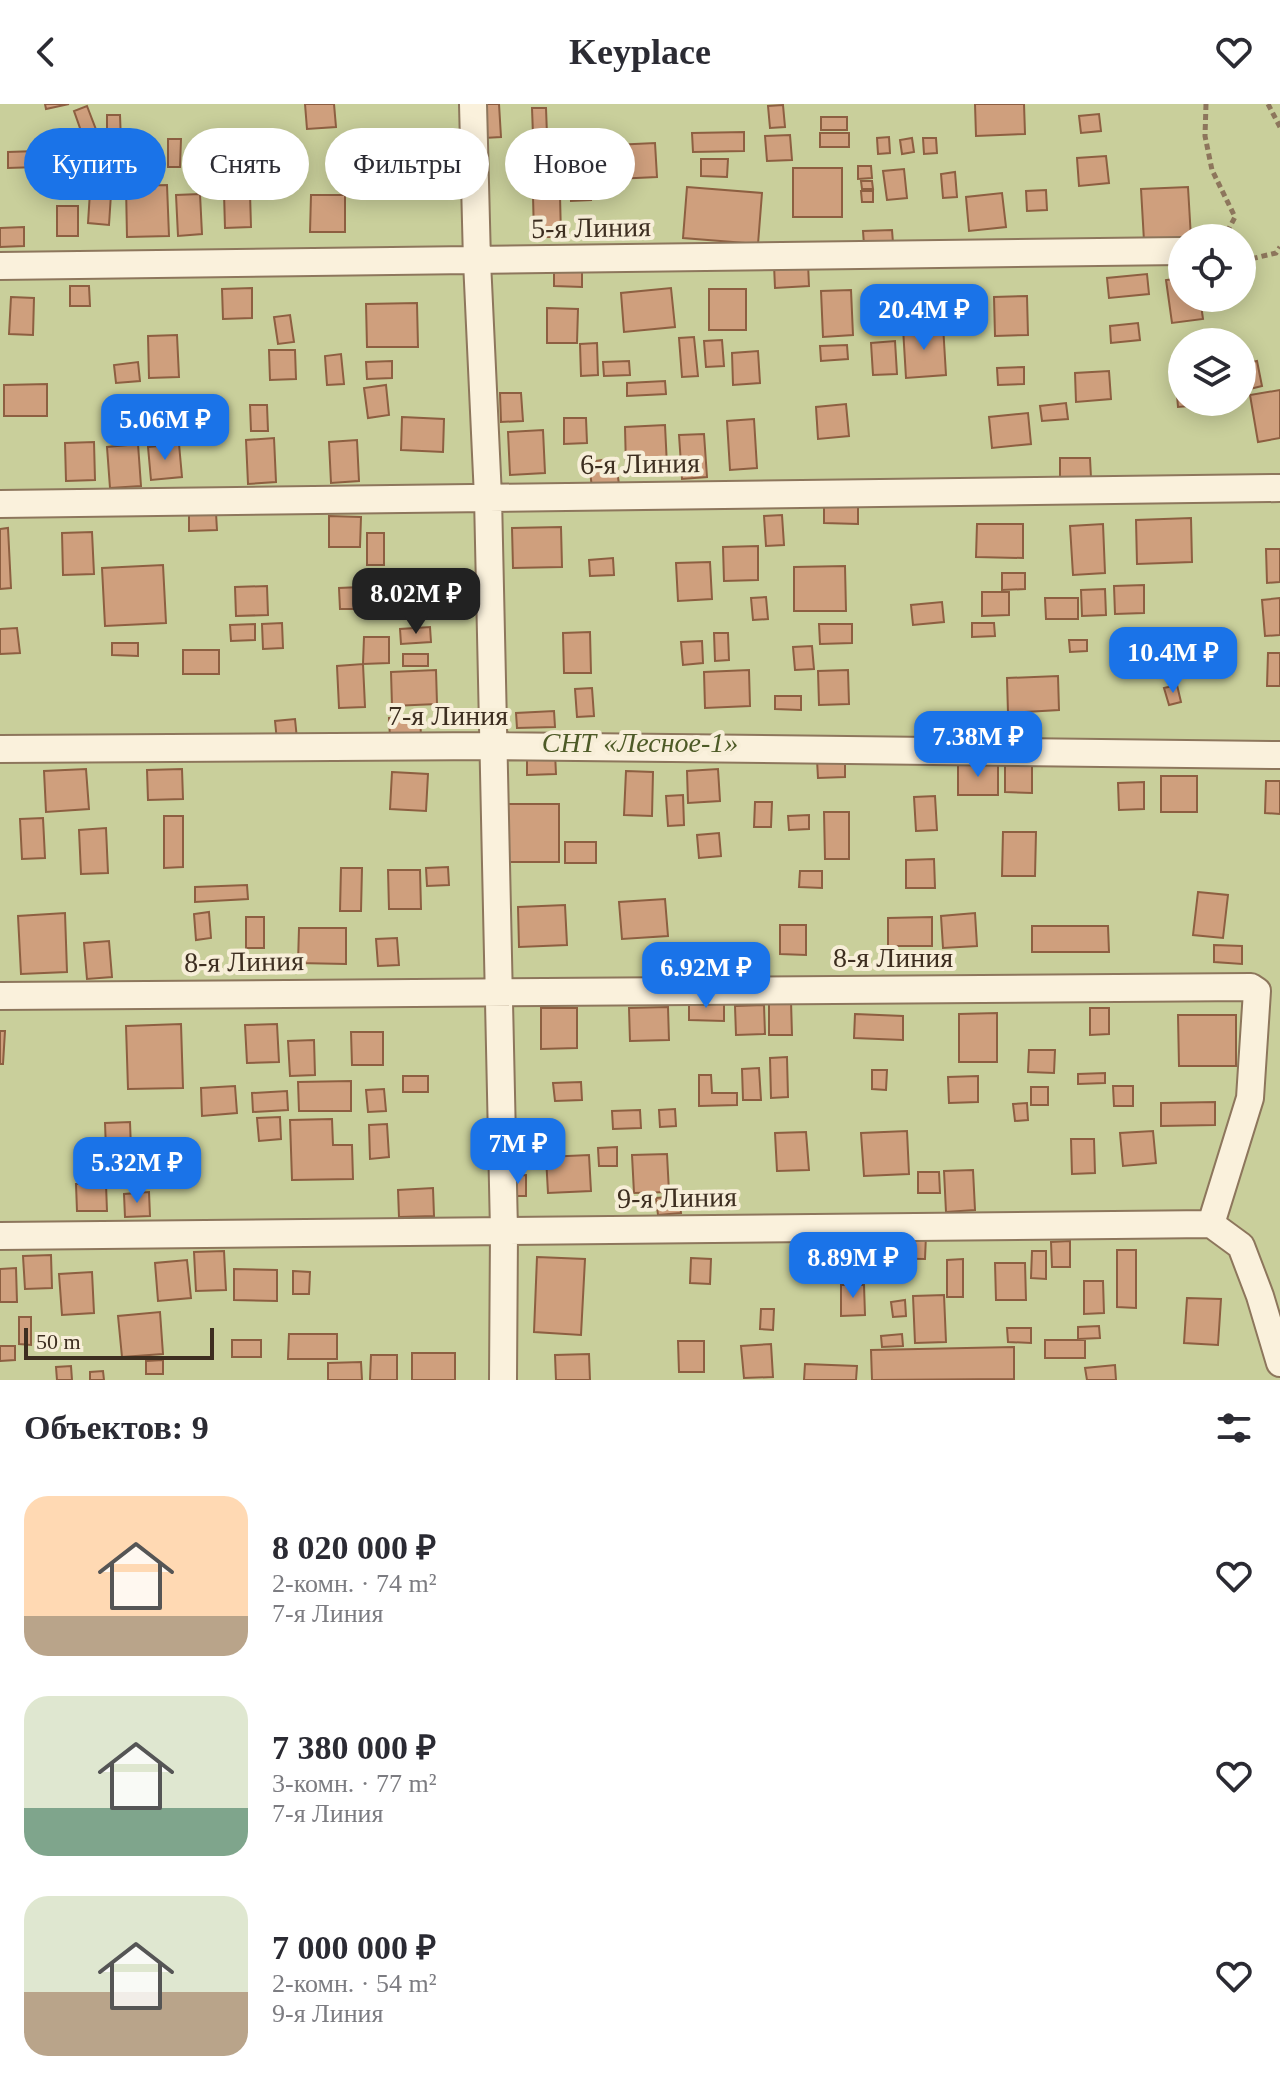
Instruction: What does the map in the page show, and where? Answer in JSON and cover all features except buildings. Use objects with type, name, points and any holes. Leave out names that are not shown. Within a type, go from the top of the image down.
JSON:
[{"type":"street","points":[[473,104],[488,497],[504,1231],[503,1380]]},
{"type":"street","name":"5-я Линия","points":[[0,266],[1168,251]]},
{"type":"street","name":"6-я Линия","points":[[0,504],[1280,488]]},
{"type":"street","name":"7-я Линия","points":[[0,749],[493,746],[1280,755]]},
{"type":"street","name":"8-я Линия","points":[[0,996],[1251,987],[1257,991],[1250,1098],[1211,1224]]},
{"type":"street","points":[[1211,1224],[1241,1246],[1280,1363]]},
{"type":"street","name":"9-я Линия","points":[[0,1236],[1211,1224]]},
{"type":"path","points":[[1206,104],[1205,136],[1212,170],[1235,217],[1231,224]]},
{"type":"path","points":[[1268,104],[1280,127]]},
{"type":"path","points":[[1256,258],[1276,253],[1280,247]]},
{"type":"green space","name":"СНТ «Лесное-1»","points":[[0,104],[1280,104],[1280,1380],[0,1380]]}]
